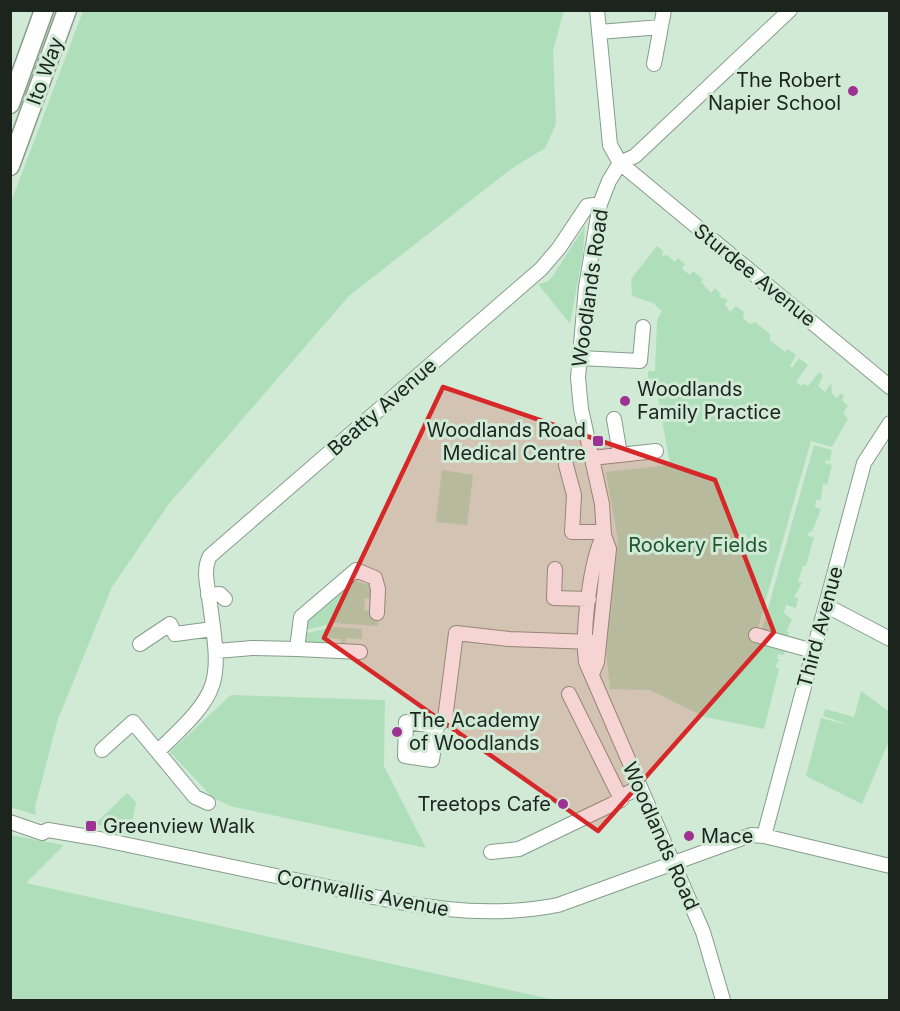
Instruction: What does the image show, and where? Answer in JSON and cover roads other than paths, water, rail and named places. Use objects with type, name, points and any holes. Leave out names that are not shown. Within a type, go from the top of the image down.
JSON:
[{"type":"main road","name":"Ito Way","points":[[10,104],[44,10]]},
{"type":"main road","name":"Ito Way","points":[[10,166],[67,10]]},
{"type":"street","points":[[597,10],[610,145],[621,164],[635,156],[790,10]]},
{"type":"street","points":[[654,64],[664,10]]},
{"type":"street","points":[[599,32],[661,27]]},
{"type":"street","name":"Woodlands Road","points":[[621,164],[609,181],[600,204],[586,286],[580,358],[581,409],[603,504],[604,533],[609,549],[586,662],[604,709],[675,864],[703,932],[723,1000]]},
{"type":"street","name":"Sturdee Avenue","points":[[621,164],[890,387]]},
{"type":"street","name":"Beatty Avenue","points":[[158,751],[204,705],[215,677],[217,651],[206,568],[213,553],[541,269],[559,248],[587,206],[600,204]]},
{"type":"street","points":[[580,358],[640,360],[643,327]]},
{"type":"street","points":[[614,419],[620,454]]},
{"type":"street","name":"Third Avenue","points":[[764,836],[864,463],[890,423]]},
{"type":"street","points":[[592,458],[656,451]]},
{"type":"street","points":[[566,465],[574,495],[572,532],[604,533]]},
{"type":"street","name":"Woodlands Road","points":[[591,641],[589,599],[598,546],[604,533]]},
{"type":"street","points":[[555,569],[554,598],[589,599]]},
{"type":"street","points":[[297,649],[301,617],[356,570],[375,578],[378,589],[376,613]]},
{"type":"street","points":[[208,595],[220,594],[225,599]]},
{"type":"street","points":[[826,606],[890,639]]},
{"type":"street","points":[[140,644],[170,624],[175,634],[213,629]]},
{"type":"street","points":[[437,726],[445,719],[456,633],[509,639],[591,641]]},
{"type":"street","points":[[756,635],[813,651]]},
{"type":"street","points":[[217,651],[250,648],[360,652]]},
{"type":"street","points":[[569,694],[620,797]]},
{"type":"street","points":[[102,750],[133,722],[195,797],[208,803]]},
{"type":"street","points":[[491,852],[519,849],[621,800],[620,797],[640,787]]},
{"type":"street","name":"Cornwallis Avenue","points":[[10,822],[28,826],[38,832],[48,830],[459,912],[504,913],[558,905],[748,836],[764,836]]},
{"type":"street","points":[[764,836],[890,866]]},
{"type":"place","name":"The Robert Napier School","points":[[853,91]]},
{"type":"place","name":"Woodlands Family Practice","points":[[625,401]]},
{"type":"place","name":"Woodlands Road Medical Centre","points":[[598,441]]},
{"type":"place","name":"The Academy of Woodlands","points":[[397,732]]},
{"type":"place","name":"Treetops Cafe","points":[[563,804]]},
{"type":"place","name":"Greenview Walk","points":[[91,826]]},
{"type":"place","name":"Mace","points":[[689,836]]},
{"type":"park label","name":"Rookery Fields","points":[[698,545]]}]
